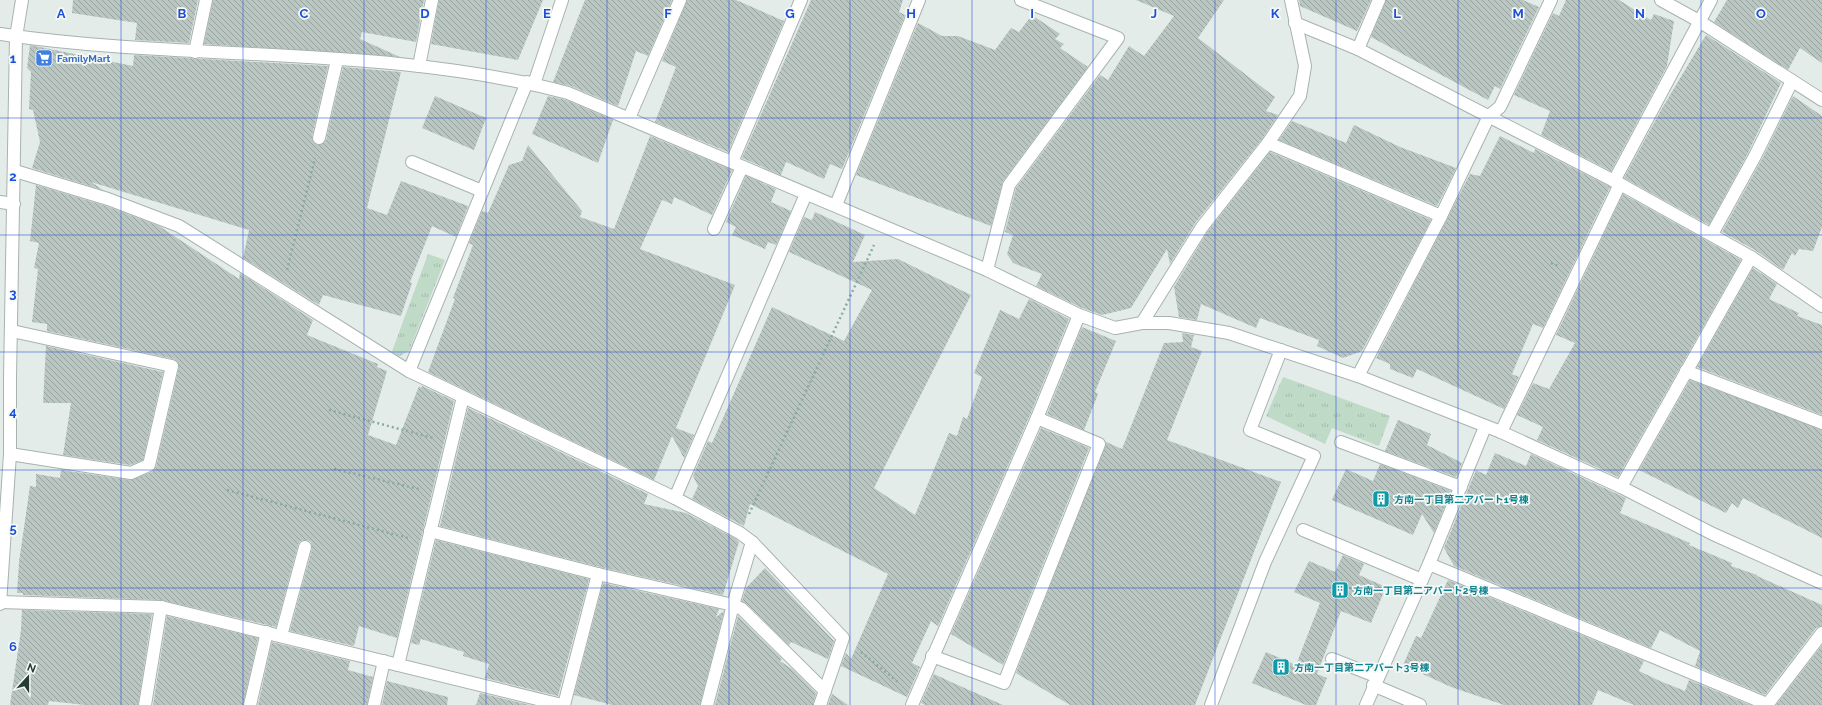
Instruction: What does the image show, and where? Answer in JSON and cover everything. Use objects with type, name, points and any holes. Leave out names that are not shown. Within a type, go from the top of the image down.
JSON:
[{"type":"street","points":[[22,0],[16,37],[12,331],[5,378],[10,454],[0,603],[161,607],[563,705],[598,574]]},
{"type":"street","points":[[195,52],[206,0]]},
{"type":"street","points":[[419,66],[432,0]]},
{"type":"street","points":[[409,371],[482,191],[531,83],[562,0]]},
{"type":"street","points":[[629,118],[680,0]]},
{"type":"street","points":[[714,229],[737,164],[801,0]]},
{"type":"street","points":[[836,205],[919,0]]},
{"type":"street","points":[[987,270],[1009,185],[1118,38],[1021,0]]},
{"type":"street","points":[[1142,323],[1202,227],[1268,143],[1300,96],[1305,66],[1291,0]]},
{"type":"street","points":[[1358,49],[1379,0]]},
{"type":"street","points":[[1358,376],[1441,216],[1489,116],[1500,107],[1551,0]]},
{"type":"street","points":[[1661,0],[1699,21],[1822,100]]},
{"type":"street","points":[[1501,432],[1617,182],[1711,0]]},
{"type":"street","points":[[1295,23],[1358,49],[1617,182],[1751,257],[1822,306]]},
{"type":"street","points":[[0,34],[16,37],[195,52],[419,66],[531,83],[568,93],[806,194],[884,225],[987,270],[1078,315],[1116,328],[1142,323],[1169,322],[1228,333],[1358,376],[1501,432],[1621,487],[1713,534],[1822,583]]},
{"type":"street","points":[[319,138],[337,60]]},
{"type":"street","points":[[1712,234],[1755,156],[1792,81]]},
{"type":"street","points":[[1268,143],[1441,216]]},
{"type":"street","points":[[412,162],[482,191]]},
{"type":"street","points":[[15,171],[108,199],[179,226],[282,289],[409,371],[675,498],[740,533],[752,542],[843,638],[820,705]]},
{"type":"street","points":[[675,498],[806,194]]},
{"type":"street","points":[[0,202],[14,204]]},
{"type":"street","points":[[1621,487],[1751,257]]},
{"type":"street","points":[[914,701],[932,656],[1037,418],[1078,315]]},
{"type":"street","points":[[10,454],[131,472],[149,464],[172,366],[12,331]]},
{"type":"street","points":[[1211,705],[1265,562],[1314,456],[1250,430],[1281,350]]},
{"type":"street","points":[[1686,371],[1822,423]]},
{"type":"street","points":[[398,665],[463,397]]},
{"type":"street","points":[[932,656],[1004,683],[1099,444],[1037,418]]},
{"type":"street","points":[[1366,705],[1429,564],[1485,427]]},
{"type":"street","points":[[1341,442],[1461,487]]},
{"type":"street","points":[[1303,530],[1422,580]]},
{"type":"street","points":[[429,537],[733,605],[742,609],[825,691]]},
{"type":"street","points":[[707,705],[733,605],[752,542]]},
{"type":"street","points":[[281,636],[305,548]]},
{"type":"street","points":[[1429,564],[1767,705],[1822,633]]},
{"type":"street","points":[[144,705],[161,607]]},
{"type":"street","points":[[250,705],[267,632]]},
{"type":"street","points":[[1332,658],[1420,705]]},
{"type":"street","points":[[374,705],[384,661]]},
{"type":"path","points":[[282,289],[319,138]]},
{"type":"path","points":[[740,533],[884,225]]},
{"type":"path","points":[[329,410],[452,443]]},
{"type":"path","points":[[334,469],[439,494]]},
{"type":"path","points":[[227,490],[429,537]]},
{"type":"path","points":[[843,638],[914,701]]},
{"type":"green space","points":[[428,254],[445,260],[409,351],[400,356],[391,354]]},
{"type":"green space","points":[[1283,377],[1390,416],[1379,446],[1332,428],[1325,444],[1266,416]]},
{"type":"building","points":[[73,0],[198,0],[189,43],[135,40],[137,23],[72,13]]},
{"type":"building","points":[[213,0],[424,0],[416,42],[362,32],[360,39],[400,57],[204,44]]},
{"type":"building","points":[[439,0],[543,0],[518,60],[431,44]]},
{"type":"building","points":[[585,0],[672,0],[648,56],[636,51],[618,106],[571,86],[553,82]]},
{"type":"building","points":[[687,0],[736,0],[784,21],[728,152],[655,122],[676,67],[662,61]]},
{"type":"building","points":[[811,0],[903,0],[899,12],[905,15],[842,169],[830,164],[824,179],[786,162],[781,175],[742,158]]},
{"type":"building","points":[[1136,0],[1224,0],[1198,38],[1275,97],[1266,111],[1278,115],[1262,139],[1196,222],[1170,264],[1167,249],[1131,308],[1102,315],[1082,308],[1036,286],[1042,274],[1013,263],[1007,254],[1013,235],[1005,232],[1016,188],[1100,75],[1108,80],[1129,46],[1144,56],[1174,16]]},
{"type":"building","points":[[1299,0],[1371,0],[1357,31],[1300,6]]},
{"type":"building","points":[[1386,0],[1523,0],[1539,7],[1500,89],[1495,86],[1488,100],[1371,37]]},
{"type":"building","points":[[1566,0],[1619,0],[1651,20],[1654,14],[1674,21],[1667,66],[1611,171],[1541,135],[1550,111],[1514,95],[1553,13],[1559,16]]},
{"type":"building","points":[[1727,0],[1822,0],[1822,63],[1800,48],[1788,70],[1714,22]]},
{"type":"building","points":[[1032,15],[1060,34],[1055,39],[1064,44],[1060,48],[1088,67],[1003,181],[991,226],[856,175],[918,23],[942,36],[958,36],[995,50],[1011,28],[1019,32]]},
{"type":"building","points":[[1706,35],[1781,83],[1748,153],[1709,225],[1624,178],[1661,110]]},
{"type":"building","points":[[30,45],[133,66],[134,55],[328,66],[312,136],[314,143],[318,145],[324,143],[326,140],[343,67],[401,72],[367,208],[387,215],[401,181],[468,206],[456,237],[432,226],[410,282],[412,283],[401,316],[323,295],[319,305],[243,258],[249,230],[91,182],[103,190],[32,168],[40,142],[33,110],[29,109],[31,72],[27,68]]},
{"type":"building","points":[[435,96],[486,118],[474,150],[422,128]]},
{"type":"building","points":[[548,96],[566,100],[613,120],[598,163],[532,134]]},
{"type":"building","points":[[1793,96],[1822,116],[1822,227],[1813,251],[1799,249],[1795,256],[1792,253],[1783,270],[1755,250],[1722,232],[1762,159]]},
{"type":"building","points":[[1292,121],[1346,143],[1354,125],[1400,147],[1456,168],[1437,206],[1279,140]]},
{"type":"building","points":[[650,136],[732,170],[712,215],[674,197],[672,204],[662,200],[640,249],[735,285],[676,428],[694,435],[684,458],[672,436],[654,480],[428,372],[473,245],[469,243],[482,211],[488,213],[509,165],[522,161],[528,145],[582,211],[580,217],[614,229]]},
{"type":"building","points":[[1500,136],[1534,153],[1535,149],[1610,187],[1543,328],[1533,324],[1512,374],[1519,377],[1504,409],[1417,369],[1413,378],[1390,369],[1390,364],[1376,358],[1470,174],[1480,176]]},
{"type":"building","points":[[1270,152],[1431,220],[1362,351],[1343,358],[1317,346],[1319,340],[1260,318],[1256,328],[1201,304],[1197,320],[1179,317],[1174,287],[1208,231]]},
{"type":"building","points":[[746,176],[776,189],[771,202],[791,211],[776,245],[768,242],[765,249],[732,235],[736,227],[726,222]]},
{"type":"building","points":[[36,185],[106,206],[159,226],[239,279],[240,273],[313,320],[307,335],[378,364],[377,367],[387,371],[368,435],[396,445],[419,386],[454,401],[397,638],[359,626],[354,646],[290,631],[312,549],[311,542],[307,540],[300,541],[298,545],[276,627],[161,600],[23,595],[23,593],[17,593],[19,562],[30,486],[36,487],[36,474],[60,478],[61,470],[130,480],[152,472],[156,467],[179,367],[177,361],[174,359],[47,331],[47,324],[32,322],[38,269],[34,268],[39,243],[30,241]]},
{"type":"building","points":[[1623,194],[1741,260],[1618,477],[1537,440],[1543,427],[1517,415],[1533,383],[1549,389],[1575,343],[1556,335]]},
{"type":"building","points":[[815,212],[865,235],[853,262],[898,259],[971,295],[874,488],[915,515],[949,433],[957,436],[963,417],[967,419],[982,377],[974,373],[1000,310],[1019,319],[1029,299],[1069,319],[1030,415],[938,626],[931,621],[912,663],[920,667],[907,697],[841,666],[846,653],[851,659],[888,574],[750,504],[744,526],[692,499],[698,486],[693,476],[708,441],[712,443],[772,307],[844,341],[872,290],[789,252],[804,217],[812,220]]},
{"type":"building","points":[[1753,268],[1777,284],[1769,299],[1799,313],[1797,316],[1822,325],[1822,415],[1697,367]]},
{"type":"building","points":[[1082,327],[1116,341],[1095,392],[1098,394],[1084,430],[1047,414]]},
{"type":"building","points":[[1182,333],[1194,335],[1191,347],[1202,351],[1167,440],[1281,482],[1195,705],[1070,705],[1016,673],[1106,442],[1122,449],[1164,343],[1183,342]]},
{"type":"building","points":[[46,346],[163,372],[143,460],[130,465],[63,455],[71,403],[43,403]]},
{"type":"building","points":[[1690,380],[1822,430],[1822,538],[1743,498],[1738,508],[1732,503],[1726,513],[1639,470]]},
{"type":"building","points":[[468,408],[648,494],[644,504],[686,513],[736,539],[739,542],[723,595],[600,567],[440,526]]},
{"type":"building","points":[[1398,420],[1431,434],[1427,445],[1462,463],[1456,477],[1385,451]]},
{"type":"building","points":[[1041,428],[1089,448],[1003,665],[951,634]]},
{"type":"building","points":[[1495,453],[1526,466],[1531,454],[1626,498],[1620,513],[1732,563],[1731,566],[1757,575],[1822,605],[1822,626],[1816,628],[1765,695],[1695,666],[1700,651],[1660,630],[1651,648],[1454,566],[1444,548],[1476,470],[1486,475]]},
{"type":"building","name":"方南一丁目第二アパート1号棟","points":[[1380,464],[1451,491],[1434,533],[1422,514],[1413,535],[1332,500],[1346,469],[1373,481]]},
{"type":"building","points":[[436,540],[589,579],[558,696],[485,678],[489,664],[463,656],[464,652],[421,639],[419,645],[411,643]]},
{"type":"building","points":[[1343,555],[1364,564],[1359,575],[1386,587],[1371,623],[1341,611],[1317,674],[1327,678],[1316,705],[1306,705],[1252,683],[1266,652],[1296,665],[1320,603],[1294,592],[1309,561],[1335,572]]},
{"type":"building","points":[[765,568],[834,641],[828,659],[791,642],[789,645],[747,604],[742,601],[746,588]]},
{"type":"building","points":[[1448,580],[1644,661],[1639,671],[1660,681],[1685,691],[1689,680],[1750,705],[1634,705],[1598,690],[1592,705],[1504,705],[1451,687],[1403,665],[1416,636],[1421,638]]},
{"type":"building","points":[[603,583],[719,609],[716,617],[724,611],[700,705],[612,705],[574,695]]},
{"type":"building","points":[[22,610],[152,614],[138,705],[85,705],[49,701],[48,705],[10,705],[21,630]]},
{"type":"building","points":[[167,616],[258,638],[243,705],[153,705]]},
{"type":"building","points":[[738,616],[782,659],[780,661],[792,669],[816,693],[813,705],[715,705]]},
{"type":"building","points":[[272,642],[350,661],[348,670],[373,677],[367,705],[258,705]]},
{"type":"building","points":[[1822,645],[1822,705],[1776,705]]},
{"type":"building","points":[[934,674],[1003,705],[925,705],[921,703]]},
{"type":"building","points":[[387,681],[448,697],[447,705],[382,705]]},
{"type":"building","points":[[480,693],[530,705],[476,705]]},
{"type":"building","points":[[832,694],[848,705],[828,705]]},
{"type":"place","name":"FamilyMart","points":[[44,58]]},
{"type":"place","name":"方南一丁目第二アパート1号棟","points":[[1381,499]]},
{"type":"place","name":"方南一丁目第二アパート2号棟","points":[[1340,590]]},
{"type":"place","name":"方南一丁目第二アパート3号棟","points":[[1281,667]]}]
